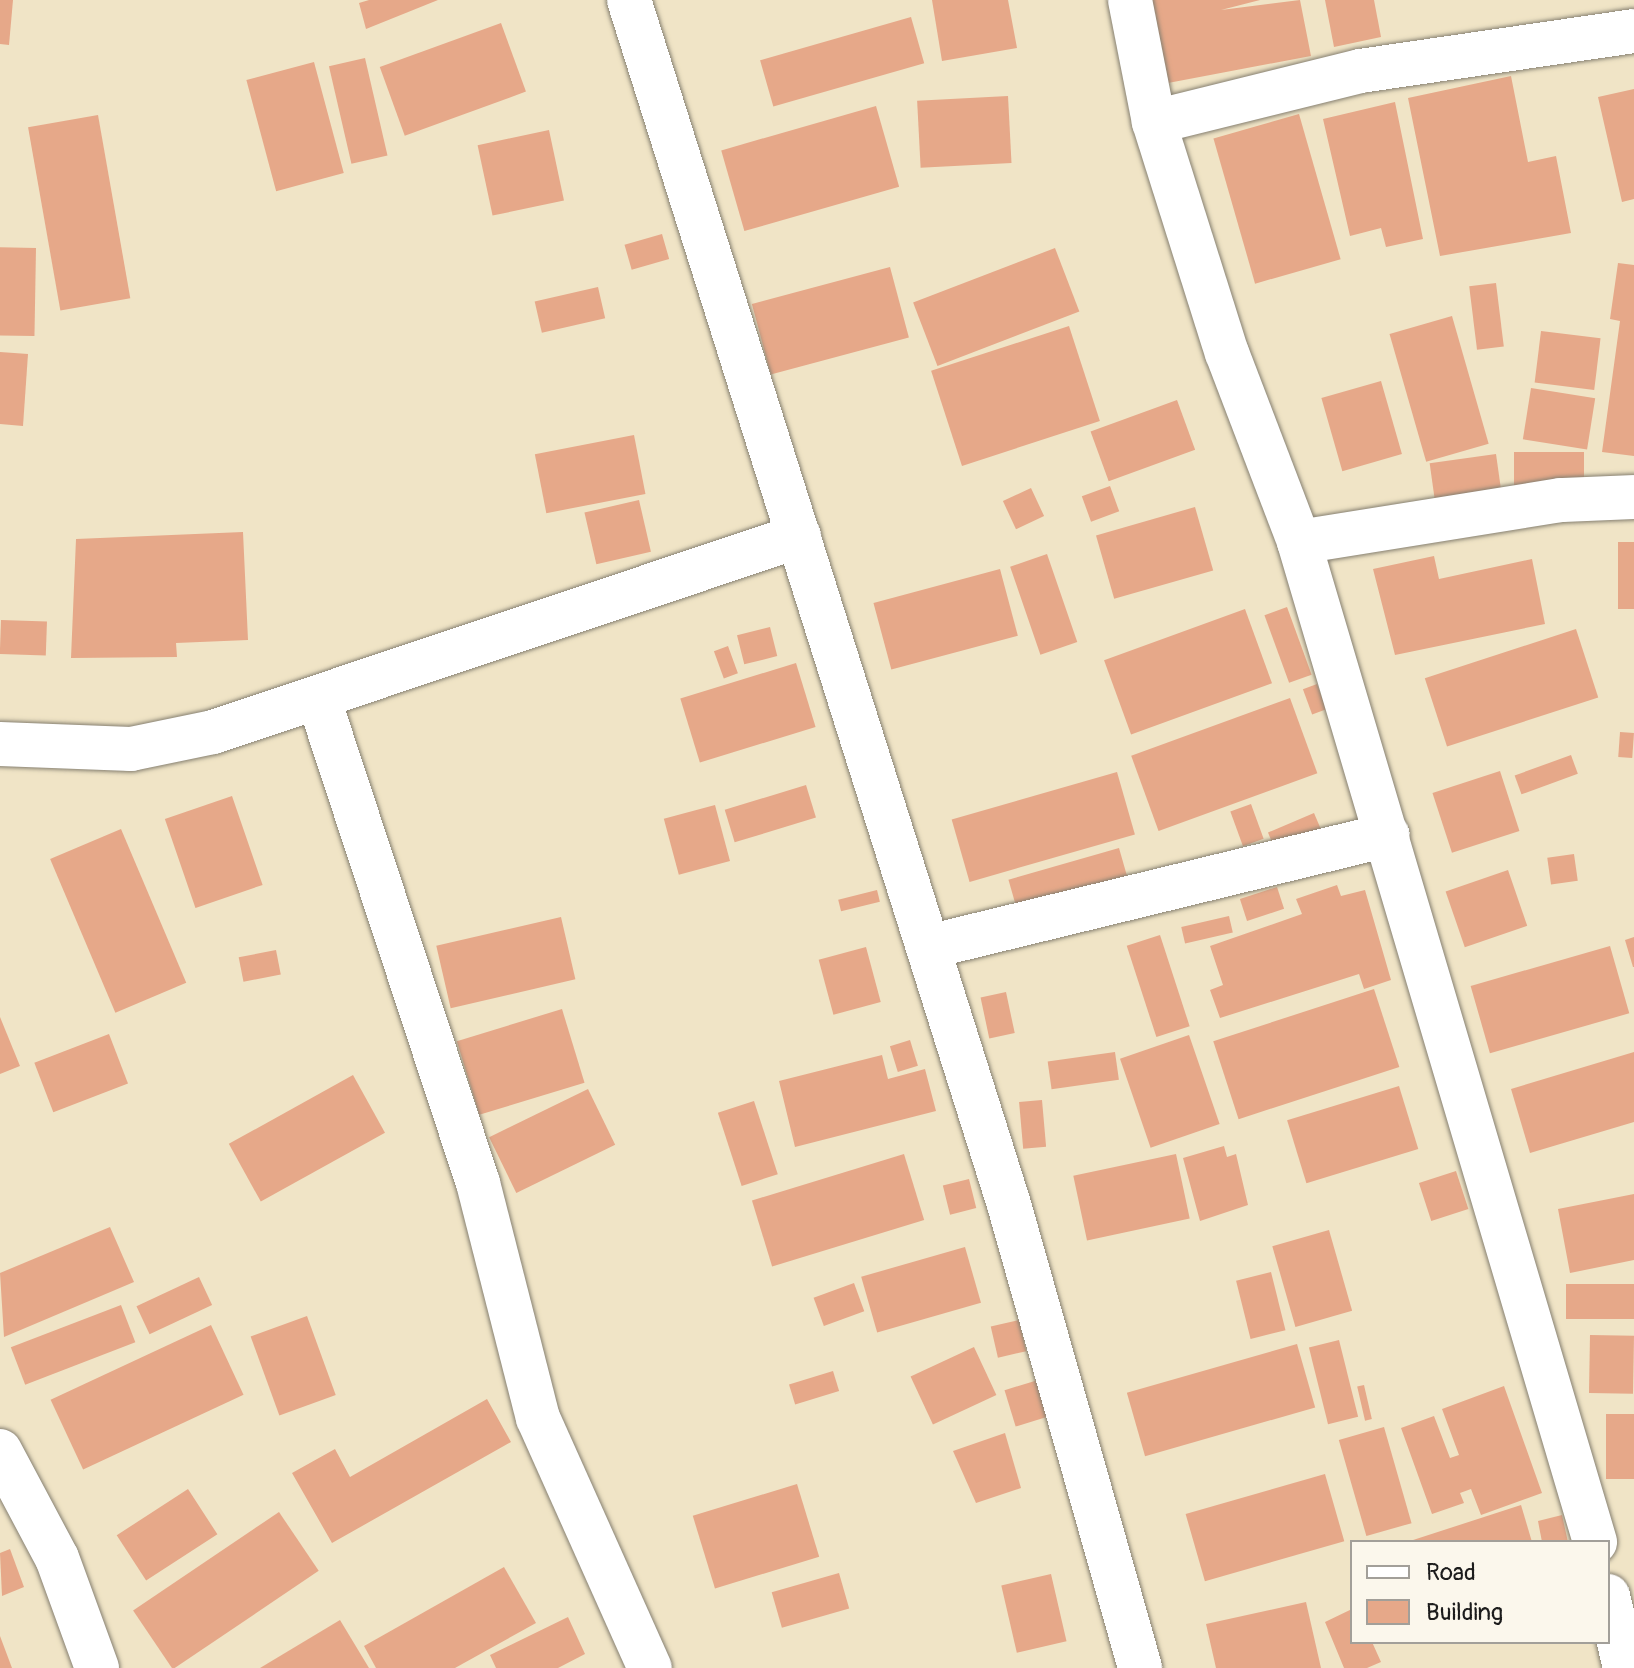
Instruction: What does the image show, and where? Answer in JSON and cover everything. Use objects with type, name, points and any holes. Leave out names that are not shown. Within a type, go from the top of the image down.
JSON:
[{"type":"street","points":[[629,0],[928,947],[1140,1668]]},
{"type":"street","points":[[1130,0],[1154,122],[1227,353],[1299,542],[1594,1540]]},
{"type":"street","points":[[1154,122],[1360,71],[1634,31]]},
{"type":"street","points":[[1299,542],[1561,500],[1634,497]]},
{"type":"street","points":[[0,744],[131,749],[318,697],[799,536]]},
{"type":"street","points":[[318,697],[478,1183],[538,1418],[650,1668]]},
{"type":"street","points":[[928,947],[1388,835]]},
{"type":"street","points":[[0,1451],[57,1558],[97,1668]]},
{"type":"street","points":[[1610,1604],[1625,1668]]},
{"type":"building","points":[[0,0],[13,0],[9,45],[0,44]]},
{"type":"building","points":[[369,0],[438,0],[366,29],[359,3]]},
{"type":"building","points":[[932,0],[1008,0],[1017,48],[942,61]]},
{"type":"building","points":[[1150,0],[1260,0],[1221,10],[1300,0],[1311,56],[1168,83]]},
{"type":"building","points":[[1325,0],[1374,0],[1381,37],[1334,47]]},
{"type":"building","points":[[911,17],[924,63],[773,106],[760,60]]},
{"type":"building","points":[[501,23],[526,92],[405,136],[380,67]]},
{"type":"building","points":[[365,58],[387,155],[351,164],[329,66]]},
{"type":"building","points":[[314,62],[344,173],[276,191],[246,80]]},
{"type":"building","points":[[1511,76],[1528,162],[1556,156],[1571,233],[1440,256],[1408,98]]},
{"type":"building","points":[[1634,89],[1634,199],[1622,202],[1598,97]]},
{"type":"building","points":[[1008,96],[1012,163],[921,168],[917,101]]},
{"type":"building","points":[[1395,102],[1423,239],[1386,247],[1381,228],[1350,236],[1323,119]]},
{"type":"building","points":[[876,106],[899,187],[744,231],[721,150]]},
{"type":"building","points":[[1299,114],[1341,259],[1255,284],[1213,139]]},
{"type":"building","points":[[98,115],[130,298],[60,311],[28,127]]},
{"type":"building","points":[[549,130],[564,200],[493,216],[478,145]]},
{"type":"building","points":[[662,234],[669,259],[632,270],[625,245]]},
{"type":"building","points":[[0,247],[36,248],[34,336],[0,335]]},
{"type":"building","points":[[1055,248],[1079,311],[937,366],[913,302]]},
{"type":"building","points":[[1618,263],[1634,265],[1634,456],[1602,452],[1620,321],[1610,319]]},
{"type":"building","points":[[890,267],[909,338],[771,375],[752,304]]},
{"type":"building","points":[[1496,283],[1504,347],[1477,350],[1469,286]]},
{"type":"building","points":[[598,287],[605,318],[542,333],[535,302]]},
{"type":"building","points":[[1452,316],[1489,444],[1426,462],[1390,334]]},
{"type":"building","points":[[1069,326],[1100,421],[962,466],[931,371]]},
{"type":"building","points":[[1541,331],[1601,338],[1594,390],[1535,383]]},
{"type":"building","points":[[0,352],[28,354],[23,426],[0,424]]},
{"type":"building","points":[[1381,381],[1402,454],[1342,471],[1321,398]]},
{"type":"building","points":[[1531,388],[1595,398],[1587,450],[1523,439]]},
{"type":"building","points":[[1177,400],[1195,450],[1109,481],[1091,431]]},
{"type":"building","points":[[634,435],[645,494],[546,513],[535,454]]},
{"type":"building","points":[[1514,452],[1584,452],[1584,494],[1514,494]]},
{"type":"building","points":[[1496,454],[1502,496],[1435,505],[1430,463]]},
{"type":"building","points":[[1110,486],[1119,511],[1091,522],[1082,496]]},
{"type":"building","points":[[1031,488],[1044,516],[1016,529],[1003,501]]},
{"type":"building","points":[[639,500],[651,552],[596,564],[584,513]]},
{"type":"building","points":[[1195,507],[1213,570],[1114,599],[1096,535]]},
{"type":"building","points":[[243,532],[248,640],[176,643],[177,657],[71,658],[76,539]]},
{"type":"building","points":[[1618,542],[1634,542],[1634,609],[1618,609]]},
{"type":"building","points":[[1047,554],[1077,642],[1040,655],[1010,567]]},
{"type":"building","points":[[1434,556],[1439,579],[1532,559],[1545,624],[1395,655],[1373,569]]},
{"type":"building","points":[[1000,569],[1018,636],[891,670],[873,603]]},
{"type":"building","points":[[1287,607],[1312,675],[1289,683],[1264,615]]},
{"type":"building","points":[[1245,609],[1272,683],[1131,735],[1104,660]]},
{"type":"building","points":[[1,620],[47,622],[46,656],[0,654]]},
{"type":"building","points":[[770,627],[777,656],[744,664],[737,635]]},
{"type":"building","points":[[1576,629],[1598,697],[1447,747],[1425,678]]},
{"type":"building","points":[[728,646],[738,673],[724,678],[714,651]]},
{"type":"building","points":[[796,663],[816,727],[700,762],[680,698]]},
{"type":"building","points":[[1317,684],[1326,709],[1312,715],[1303,689]]},
{"type":"building","points":[[1290,698],[1317,773],[1159,831],[1131,756]]},
{"type":"building","points":[[1620,732],[1634,733],[1632,758],[1618,757]]},
{"type":"building","points":[[1571,755],[1578,774],[1521,794],[1515,776]]},
{"type":"building","points":[[1500,771],[1519,831],[1452,853],[1432,793]]},
{"type":"building","points":[[1117,772],[1135,834],[970,882],[952,819]]},
{"type":"building","points":[[806,785],[816,818],[735,842],[725,810]]},
{"type":"building","points":[[232,796],[263,885],[195,908],[165,819]]},
{"type":"building","points":[[1251,804],[1264,839],[1243,846],[1230,812]]},
{"type":"building","points":[[715,805],[730,861],[679,875],[664,819]]},
{"type":"building","points":[[1314,813],[1325,839],[1279,858],[1268,833]]},
{"type":"building","points":[[121,829],[186,983],[115,1013],[50,859]]},
{"type":"building","points":[[1119,848],[1128,880],[1018,911],[1008,880]]},
{"type":"building","points":[[1574,854],[1578,881],[1551,884],[1547,858]]},
{"type":"building","points":[[1508,870],[1527,926],[1465,947],[1446,891]]},
{"type":"building","points":[[1337,885],[1341,896],[1365,890],[1391,980],[1364,989],[1359,974],[1220,1018],[1210,990],[1223,985],[1210,946],[1302,914],[1296,899]]},
{"type":"building","points":[[1277,887],[1284,909],[1247,921],[1240,899]]},
{"type":"building","points":[[877,890],[880,902],[841,911],[838,900]]},
{"type":"building","points":[[1229,916],[1233,933],[1185,944],[1181,927]]},
{"type":"building","points":[[561,917],[575,979],[451,1008],[436,946]]},
{"type":"building","points":[[1160,935],[1190,1026],[1156,1037],[1127,946]]},
{"type":"building","points":[[1634,937],[1634,967],[1633,967],[1625,940]]},
{"type":"building","points":[[1610,946],[1629,1013],[1490,1053],[1471,986]]},
{"type":"building","points":[[866,947],[881,1002],[833,1015],[819,960]]},
{"type":"building","points":[[276,950],[281,975],[243,982],[239,957]]},
{"type":"building","points":[[1374,989],[1399,1067],[1239,1119],[1213,1041]]},
{"type":"building","points":[[1006,992],[1015,1033],[989,1038],[981,997]]},
{"type":"building","points":[[562,1009],[585,1083],[479,1115],[457,1041]]},
{"type":"building","points":[[0,1017],[20,1066],[0,1074]]},
{"type":"building","points":[[109,1034],[128,1083],[53,1112],[34,1063]]},
{"type":"building","points":[[1189,1035],[1220,1124],[1151,1148],[1120,1059]]},
{"type":"building","points":[[910,1040],[918,1066],[898,1072],[890,1046]]},
{"type":"building","points":[[1115,1052],[1119,1080],[1052,1089],[1048,1061]]},
{"type":"building","points":[[1634,1052],[1634,1122],[1530,1153],[1511,1089]]},
{"type":"building","points":[[882,1055],[888,1079],[925,1069],[936,1111],[795,1147],[779,1081]]},
{"type":"building","points":[[353,1075],[385,1133],[261,1202],[229,1144]]},
{"type":"building","points":[[1399,1086],[1418,1149],[1306,1183],[1287,1120]]},
{"type":"building","points":[[588,1089],[615,1145],[516,1193],[489,1137]]},
{"type":"building","points":[[1042,1100],[1046,1147],[1023,1149],[1019,1102]]},
{"type":"building","points":[[754,1101],[778,1174],[742,1186],[718,1113]]},
{"type":"building","points":[[1224,1146],[1227,1157],[1236,1154],[1248,1205],[1200,1221],[1183,1158]]},
{"type":"building","points":[[904,1154],[924,1220],[772,1266],[752,1200]]},
{"type":"building","points":[[1176,1154],[1190,1219],[1087,1240],[1073,1176]]},
{"type":"building","points":[[1456,1171],[1468,1209],[1431,1221],[1419,1183]]},
{"type":"building","points":[[969,1179],[976,1208],[950,1215],[943,1186]]},
{"type":"building","points":[[1634,1194],[1634,1260],[1570,1273],[1558,1209]]},
{"type":"building","points":[[110,1227],[134,1282],[4,1337],[0,1273]]},
{"type":"building","points":[[1329,1230],[1352,1311],[1295,1327],[1272,1246]]},
{"type":"building","points":[[965,1247],[981,1303],[877,1333],[861,1277]]},
{"type":"building","points":[[1271,1272],[1286,1330],[1251,1339],[1236,1281]]},
{"type":"building","points":[[199,1277],[212,1305],[150,1334],[136,1306]]},
{"type":"building","points":[[854,1283],[864,1311],[824,1326],[814,1298]]},
{"type":"building","points":[[1566,1284],[1634,1284],[1634,1319],[1566,1319]]},
{"type":"building","points":[[121,1305],[135,1342],[25,1385],[11,1347]]},
{"type":"building","points":[[307,1316],[336,1395],[279,1415],[251,1337]]},
{"type":"building","points":[[1019,1320],[1026,1351],[998,1358],[991,1327]]},
{"type":"building","points":[[211,1325],[244,1395],[83,1470],[51,1400]]},
{"type":"building","points":[[1590,1335],[1634,1336],[1633,1394],[1589,1393]]},
{"type":"building","points":[[1339,1340],[1358,1417],[1328,1424],[1309,1347]]},
{"type":"building","points":[[1297,1344],[1315,1407],[1145,1456],[1127,1393]]},
{"type":"building","points":[[974,1347],[996,1395],[933,1425],[911,1377]]},
{"type":"building","points":[[833,1371],[839,1391],[795,1405],[789,1384]]},
{"type":"building","points":[[1038,1380],[1049,1416],[1016,1427],[1005,1390]]},
{"type":"building","points":[[1364,1385],[1372,1419],[1365,1421],[1357,1387]]},
{"type":"building","points":[[1504,1386],[1542,1493],[1481,1515],[1471,1489],[1460,1493],[1464,1503],[1432,1514],[1401,1428],[1434,1416],[1450,1458],[1459,1455],[1442,1409]]},
{"type":"building","points":[[487,1399],[511,1442],[332,1543],[292,1473],[335,1449],[350,1477]]},
{"type":"building","points":[[1606,1414],[1634,1414],[1634,1479],[1606,1479]]},
{"type":"building","points":[[1384,1427],[1412,1523],[1366,1536],[1339,1440]]},
{"type":"building","points":[[1005,1433],[1021,1488],[976,1503],[953,1451]]},
{"type":"building","points":[[1325,1474],[1344,1541],[1205,1581],[1186,1514]]},
{"type":"building","points":[[797,1484],[819,1557],[715,1589],[693,1516]]},
{"type":"building","points":[[188,1489],[217,1534],[146,1581],[117,1535]]},
{"type":"building","points":[[1521,1505],[1531,1540],[1413,1540]]},
{"type":"building","points":[[279,1512],[319,1571],[175,1668],[133,1610]]},
{"type":"building","points":[[1562,1515],[1568,1540],[1542,1540],[1538,1521]]},
{"type":"building","points":[[10,1549],[24,1587],[2,1596],[0,1553]]},
{"type":"building","points":[[504,1567],[536,1623],[455,1668],[376,1668],[364,1646]]},
{"type":"building","points":[[839,1573],[849,1609],[782,1628],[772,1592]]},
{"type":"building","points":[[1051,1574],[1067,1641],[1017,1653],[1001,1585]]},
{"type":"building","points":[[1306,1602],[1321,1668],[1216,1668],[1206,1624]]},
{"type":"building","points":[[1350,1610],[1350,1644],[1373,1644],[1381,1662],[1367,1668],[1344,1668],[1325,1622]]},
{"type":"building","points":[[568,1617],[585,1654],[558,1668],[496,1668],[490,1655]]},
{"type":"building","points":[[340,1620],[369,1668],[260,1668]]},
{"type":"building","points":[[0,1636],[12,1668],[0,1668]]}]
